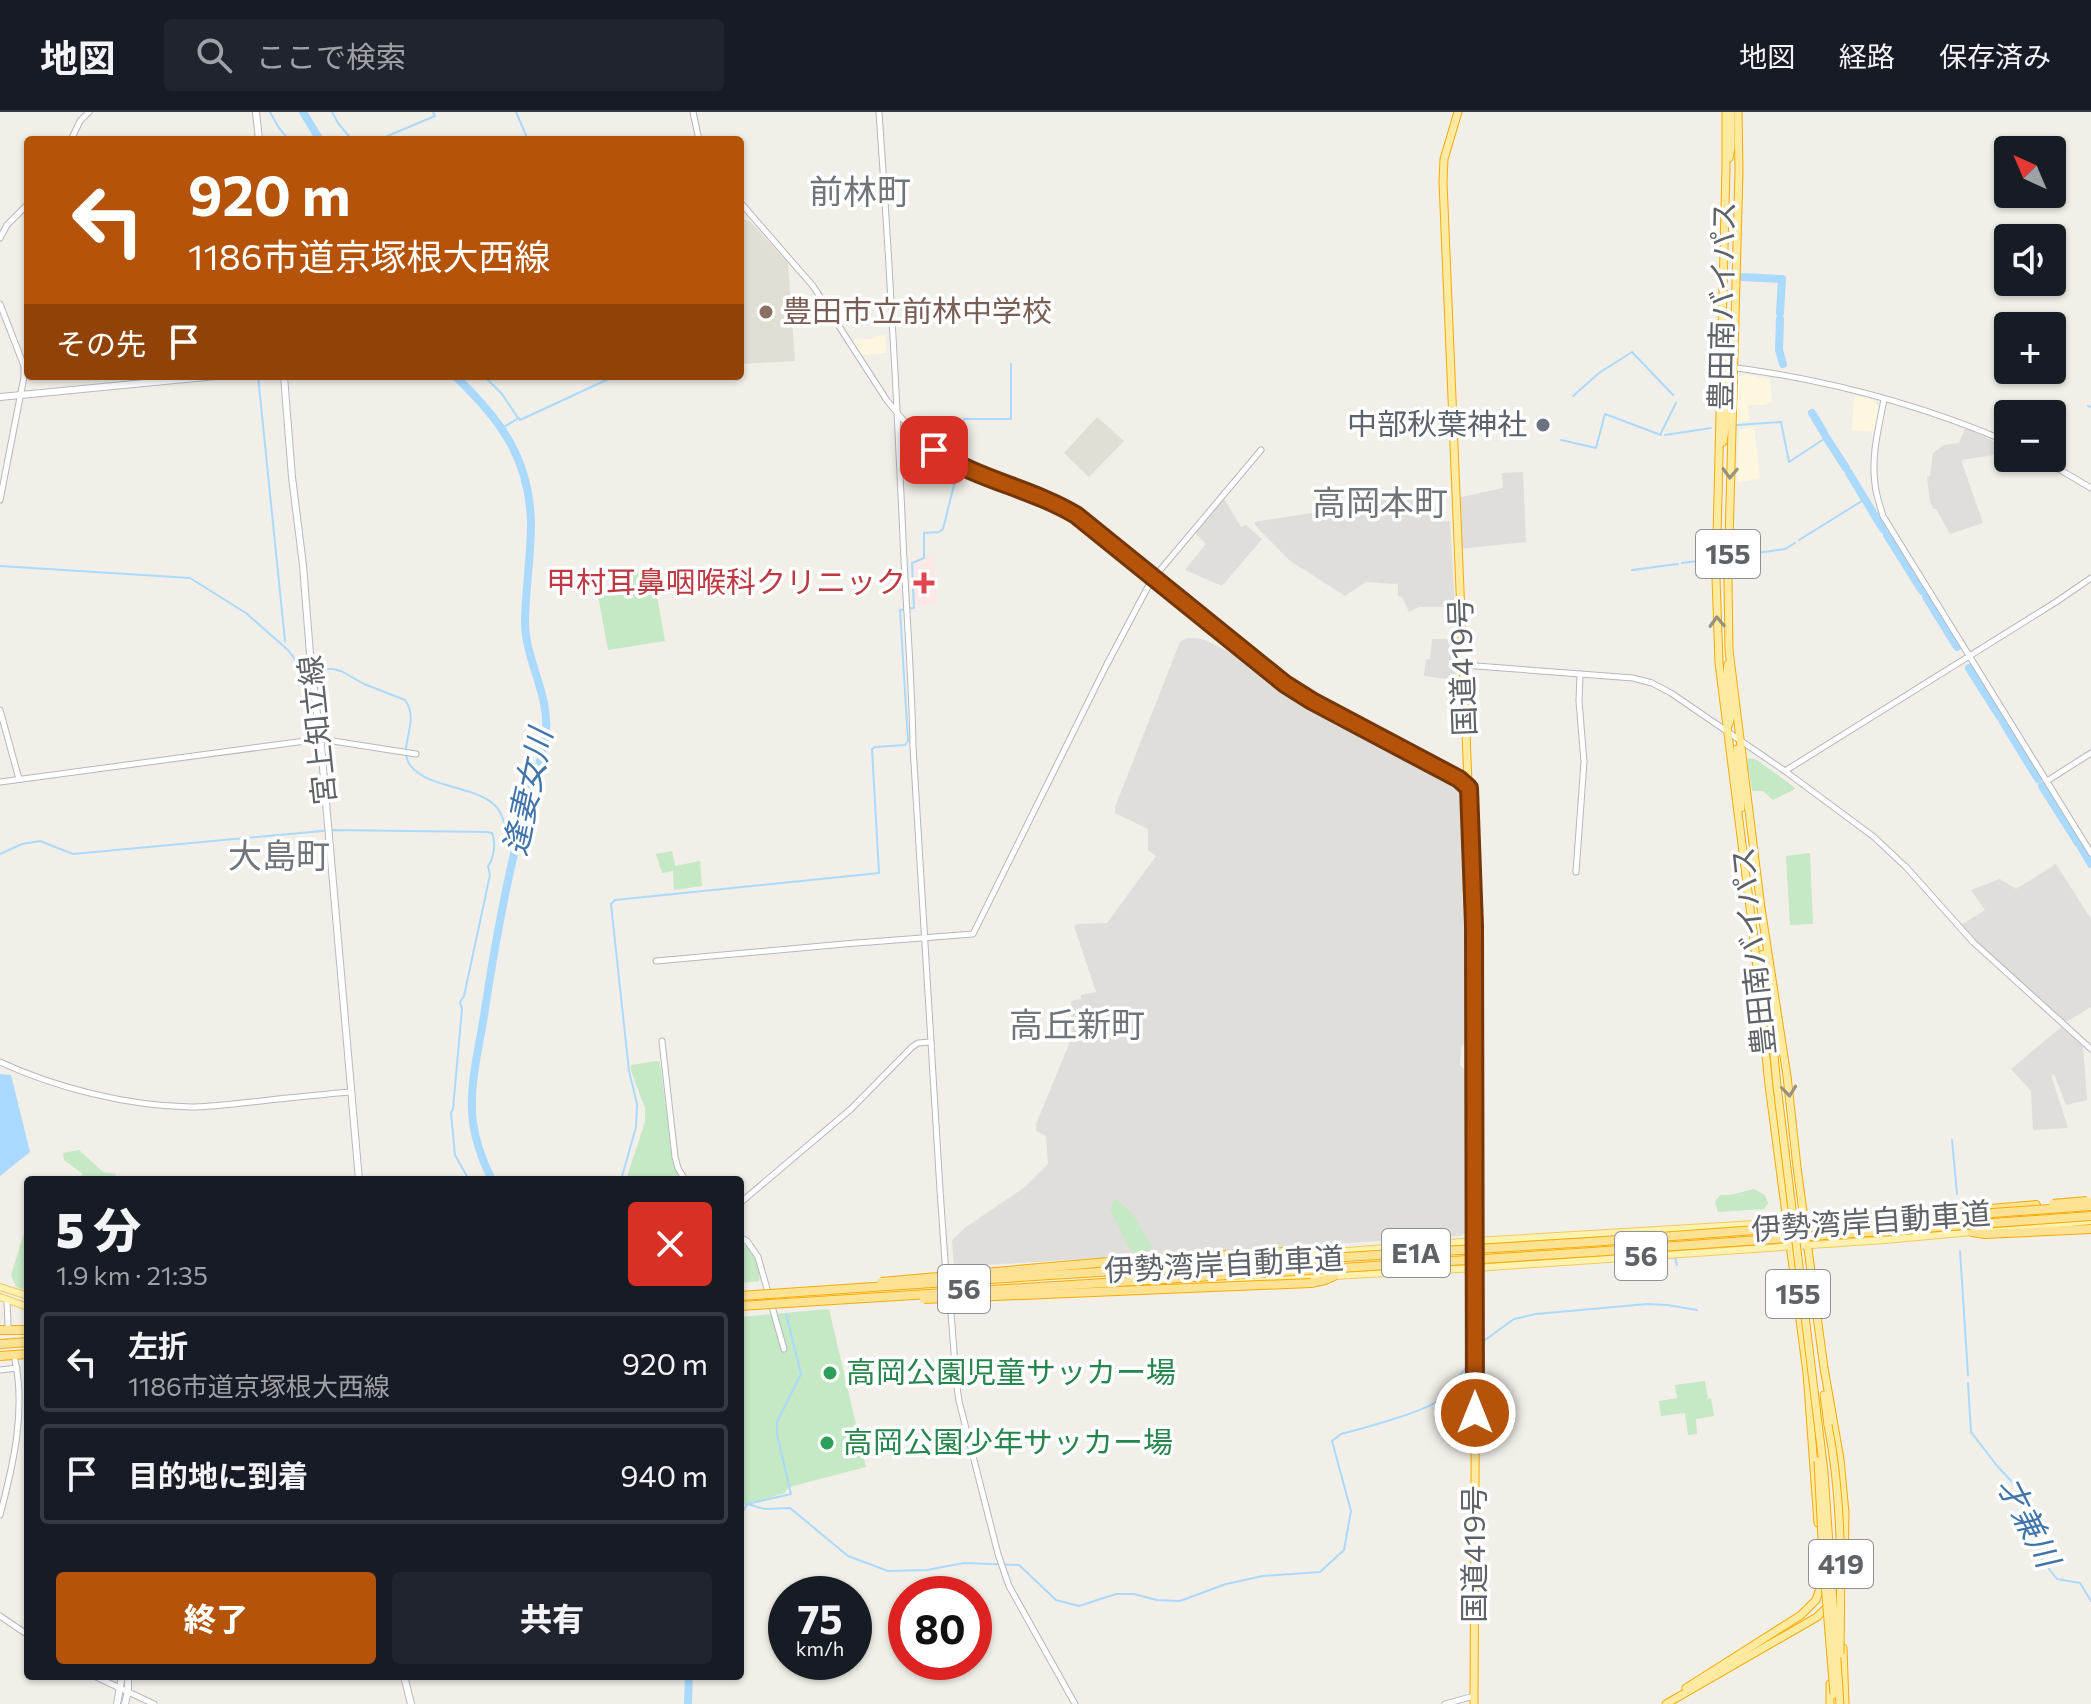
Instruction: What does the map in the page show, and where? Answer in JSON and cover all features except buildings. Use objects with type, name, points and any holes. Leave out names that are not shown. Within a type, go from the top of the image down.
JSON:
[{"type":"highway","name":"国道419号","points":[[1458,112],[1444,159],[1443,182],[1474,926],[1474,1700]]},
{"type":"highway","name":"豊田南バイパス","points":[[1728,112],[1731,148],[1726,168],[1717,619],[1726,729],[1748,893],[1768,1081],[1807,1373],[1823,1565],[1823,1578],[1817,1596]]},
{"type":"highway","name":"豊田南バイパス","points":[[1738,112],[1728,563],[1729,650],[1804,1221]]},
{"type":"highway","name":"155","points":[[1719,457],[1726,425],[1728,373],[1733,367]]},
{"type":"highway","points":[[1726,729],[1731,719],[1726,678],[1729,650]]},
{"type":"highway","points":[[1739,822],[1741,793],[1737,749],[1742,743]]},
{"type":"highway","name":"419","points":[[1748,893],[1755,919],[1768,1014],[1824,1472],[1838,1704]]},
{"type":"highway","name":"419","points":[[1761,908],[1768,1014],[1821,1472],[1834,1694]]},
{"type":"highway","points":[[1966,1211],[2091,1202]]},
{"type":"highway","name":"伊勢湾岸自動車道","points":[[744,1295],[1590,1242],[2091,1202]]},
{"type":"highway","name":"155","points":[[1666,1704],[1821,1614],[1840,1587],[1845,1513],[1840,1459],[1820,1345],[1804,1221]]},
{"type":"highway","points":[[1972,1232],[1985,1234],[2091,1223]]},
{"type":"highway","name":"伊勢湾岸自動車道","points":[[744,1305],[2091,1223]]},
{"type":"highway","points":[[833,1290],[848,1285],[933,1276],[1120,1261],[1320,1250],[1331,1254]]},
{"type":"highway","points":[[842,1300],[882,1301],[1311,1283],[1334,1276]]},
{"type":"highway","points":[[4,1327],[24,1330]]},
{"type":"highway","points":[[0,1344],[24,1342]]},
{"type":"highway","name":"419","points":[[1820,1345],[1840,1536],[1838,1704]]},
{"type":"highway","points":[[0,1356],[24,1354]]},
{"type":"highway","name":"419","points":[[1807,1373],[1817,1451],[1834,1694],[1838,1704]]},
{"type":"highway","name":"155","points":[[1817,1596],[1821,1614]]},
{"type":"highway","points":[[1660,1704],[1795,1620],[1817,1596]]},
{"type":"highway","name":"419","points":[[1833,1601],[1831,1618],[1842,1639],[1838,1704]]},
{"type":"highway","name":"419","points":[[1821,1614],[1827,1625],[1838,1704]]},
{"type":"highway","name":"419","points":[[1809,1622],[1818,1620],[1827,1625]]},
{"type":"main road","points":[[256,112],[259,136]]},
{"type":"main road","points":[[0,397],[175,380]]},
{"type":"main road","name":"宮上知立線","points":[[284,380],[359,1176]]},
{"type":"main road","name":"56","points":[[744,1294],[947,1278],[1331,1254],[1475,1241],[1966,1211]]},
{"type":"main road","name":"56","points":[[744,1304],[947,1289],[1476,1268],[1972,1232]]},
{"type":"main road","points":[[0,1287],[24,1295]]},
{"type":"main road","points":[[4,1298],[24,1306]]},
{"type":"main road","points":[[117,1704],[123,1680]]},
{"type":"main road","points":[[125,1704],[128,1691],[126,1680]]},
{"type":"main road","points":[[405,1680],[411,1704]]},
{"type":"street","points":[[73,136],[80,121],[89,112]]},
{"type":"street","points":[[693,112],[698,136]]},
{"type":"street","points":[[879,112],[931,1042],[947,1289],[959,1401],[998,1554],[1016,1599],[1075,1704]]},
{"type":"street","points":[[744,207],[813,286],[898,415],[925,443],[976,473],[1045,498],[1066,509],[1088,523],[1292,689],[1459,779],[1469,788]]},
{"type":"street","points":[[0,238],[7,225],[24,208]]},
{"type":"street","points":[[0,304],[24,366],[0,500]]},
{"type":"street","points":[[1722,366],[1789,376],[1914,406],[1994,436]]},
{"type":"street","points":[[1884,399],[1874,465],[1875,485],[1883,516],[2091,853]]},
{"type":"street","points":[[656,961],[973,934],[1106,666],[1154,577],[1261,450]]},
{"type":"street","points":[[2064,472],[2091,488]]},
{"type":"street","points":[[1785,771],[2091,578]]},
{"type":"street","points":[[1462,665],[1633,678],[1671,693],[1785,771],[1888,849],[1973,942],[2091,1049]]},
{"type":"street","points":[[1576,872],[1584,762],[1580,674]]},
{"type":"street","points":[[0,710],[19,779]]},
{"type":"street","points":[[0,782],[320,739],[410,752]]},
{"type":"street","points":[[2047,781],[2091,753]]},
{"type":"street","points":[[662,1041],[675,1157],[683,1176]]},
{"type":"street","points":[[744,1200],[851,1109],[912,1047],[931,1042]]},
{"type":"street","points":[[0,1062],[27,1075],[55,1083],[158,1105],[198,1107],[350,1092]]},
{"type":"street","points":[[744,1239],[755,1250],[784,1349]]},
{"type":"street","points":[[4,1298],[4,1327]]},
{"type":"street","points":[[0,1515],[19,1409],[15,1360]]},
{"type":"street","points":[[0,1370],[17,1368]]},
{"type":"street","points":[[0,1616],[24,1632]]},
{"type":"street","points":[[103,1680],[154,1704]]},
{"type":"street","points":[[1445,1704],[1474,1700]]},
{"type":"shaded area","name":"豊田市立前林中学校","points":[[744,220],[750,221],[788,263],[795,361],[744,364]]},
{"type":"shaded area","points":[[885,335],[886,353],[860,355],[851,340],[873,339]]},
{"type":"shaded area","points":[[1744,374],[1770,379],[1772,402],[1748,405],[1749,421],[1736,423],[1737,378]]},
{"type":"shaded area","points":[[1854,396],[1872,400],[1879,407],[1875,432],[1852,430]]},
{"type":"shaded area","points":[[1097,417],[1124,441],[1089,477],[1064,453]]},
{"type":"shaded area","points":[[1754,427],[1760,479],[1737,482],[1739,430]]},
{"type":"shaded area","points":[[1965,429],[1968,429],[1994,441],[1994,455],[1961,460],[1983,523],[1950,534],[1930,502],[1927,477],[1930,476],[1933,453],[1944,445],[1959,443]]},
{"type":"shaded area","points":[[907,433],[922,448],[913,461],[913,479],[903,480],[902,435]]},
{"type":"shaded area","points":[[1523,472],[1526,542],[1460,549],[1457,498],[1503,488],[1502,473]]},
{"type":"shaded area","points":[[1414,491],[1415,496],[1436,509],[1438,522],[1450,521],[1455,607],[1419,607],[1409,612],[1402,597],[1398,596],[1398,584],[1366,582],[1345,596],[1289,560],[1254,522],[1325,511]]},
{"type":"shaded area","points":[[1223,497],[1241,527],[1246,525],[1262,539],[1222,586],[1185,570],[1206,544],[1194,532]]},
{"type":"shaded area","name":"甲村耳鼻咽喉科クリニック","points":[[925,555],[934,555],[937,604],[914,605],[912,562],[925,562]]},
{"type":"shaded area","points":[[1187,638],[1205,640],[1245,660],[1291,693],[1458,783],[1461,788],[1466,1041],[1461,1047],[1460,1065],[1465,1070],[1469,1231],[1460,1236],[954,1267],[952,1240],[1025,1187],[1048,1164],[1046,1136],[1036,1131],[1036,1124],[1072,1037],[1071,1001],[1096,992],[1074,926],[1107,923],[1156,856],[1148,850],[1148,829],[1115,813],[1115,807],[1180,642]]},
{"type":"shaded area","points":[[1432,639],[1454,639],[1456,680],[1424,676]]},
{"type":"shaded area","points":[[2056,864],[2091,919],[2091,1007],[2068,1021],[2063,1021],[1974,941],[1961,925],[1985,910],[1971,890],[2000,879],[2016,889]]},
{"type":"shaded area","points":[[2061,1027],[2083,1046],[2087,1100],[2066,1105],[2054,1074],[2051,1075],[2068,1128],[2033,1130],[2031,1091],[2011,1069]]},
{"type":"green space","points":[[652,568],[665,641],[608,650],[597,590],[611,586],[609,575]]},
{"type":"green space","points":[[1750,758],[1795,789],[1773,800],[1763,791],[1752,791],[1747,759]]},
{"type":"green space","points":[[672,851],[675,866],[700,861],[702,886],[674,890],[673,871],[662,873],[656,854]]},
{"type":"green space","points":[[1810,853],[1813,924],[1790,925],[1786,856]]},
{"type":"green space","points":[[660,1062],[672,1159],[679,1176],[627,1176],[645,1122],[645,1108],[631,1065]]},
{"type":"green space","points":[[79,1150],[103,1172],[115,1176],[80,1176],[83,1174],[64,1160],[63,1153]]},
{"type":"green space","points":[[1754,1189],[1765,1195],[1768,1203],[1764,1209],[1718,1212],[1715,1202],[1720,1195]]},
{"type":"green space","points":[[1115,1198],[1131,1212],[1152,1246],[1142,1260],[1128,1246],[1110,1210]]},
{"type":"green space","points":[[24,1233],[24,1290],[16,1287],[11,1275]]},
{"type":"green space","points":[[744,1244],[755,1259],[759,1281],[744,1283]]},
{"type":"green space","points":[[829,1309],[866,1467],[793,1486],[785,1493],[744,1505],[744,1317]]},
{"type":"green space","points":[[1705,1381],[1714,1416],[1696,1419],[1697,1434],[1688,1435],[1685,1413],[1661,1416],[1659,1401],[1677,1398],[1675,1385]]},
{"type":"water","points":[[0,1074],[11,1075],[30,1152],[0,1176]]},
{"type":"waterway","points":[[270,112],[286,136]]},
{"type":"waterway","name":"逢妻女川","points":[[303,112],[318,136]]},
{"type":"waterway","points":[[332,112],[349,136]]},
{"type":"waterway","points":[[388,136],[435,116],[433,112]]},
{"type":"waterway","points":[[516,112],[526,136]]},
{"type":"waterway","points":[[1743,277],[1782,279],[1780,313]]},
{"type":"waterway","points":[[1780,319],[1779,350],[1783,364]]},
{"type":"waterway","points":[[1573,396],[1599,373],[1632,352],[1673,395]]},
{"type":"waterway","points":[[622,1176],[636,1127],[637,1104],[629,1071],[611,904],[615,900],[879,873],[872,749],[905,745],[908,741],[900,610],[914,608],[912,563],[924,558],[924,533],[943,529],[957,473],[955,469],[962,446],[964,419],[1011,419],[1011,364]]},
{"type":"waterway","points":[[258,380],[285,641]]},
{"type":"waterway","name":"逢妻女川","points":[[459,380],[498,424],[525,478],[531,522],[526,633],[546,717],[542,755],[519,828],[502,912],[473,1080],[474,1130],[490,1176]]},
{"type":"waterway","points":[[488,380],[518,418]]},
{"type":"waterway","points":[[502,428],[606,380]]},
{"type":"waterway","points":[[1661,433],[1676,403]]},
{"type":"waterway","points":[[1812,413],[1824,433]]},
{"type":"waterway","points":[[1561,440],[1596,448],[1605,414],[1661,435]]},
{"type":"waterway","points":[[1737,425],[1781,422],[1789,462],[1827,437]]},
{"type":"waterway","points":[[1665,435],[1711,428]]},
{"type":"waterway","points":[[1826,437],[1846,468]]},
{"type":"waterway","points":[[1849,473],[1883,529]]},
{"type":"waterway","points":[[1799,540],[1865,499]]},
{"type":"waterway","points":[[1887,535],[1922,591]]},
{"type":"waterway","points":[[1757,553],[1785,549],[1795,543]]},
{"type":"waterway","points":[[1736,556],[1754,553]]},
{"type":"waterway","points":[[1682,563],[1705,560]]},
{"type":"waterway","points":[[1632,570],[1678,564]]},
{"type":"waterway","points":[[0,566],[190,578],[246,613],[288,650],[302,669],[308,670]]},
{"type":"waterway","points":[[1926,597],[1957,647]]},
{"type":"waterway","points":[[1969,668],[2000,717]]},
{"type":"waterway","points":[[315,669],[341,671],[405,700],[411,716],[406,750],[410,765],[429,779],[490,801],[501,814],[514,855]]},
{"type":"waterway","points":[[2003,722],[2038,779]]},
{"type":"waterway","points":[[2042,786],[2078,843]]},
{"type":"waterway","points":[[0,854],[22,844],[40,841],[73,854],[333,830],[492,833],[494,845],[488,866],[490,875],[464,996],[460,1002],[462,1009],[451,1113],[455,1155],[467,1176]]},
{"type":"waterway","points":[[2081,847],[2091,864]]},
{"type":"waterway","name":"才兼川","points":[[1952,1140],[1957,1194]]},
{"type":"waterway","name":"才兼川","points":[[1960,1251],[1968,1375]]},
{"type":"waterway","points":[[1675,1257],[1677,1265]]},
{"type":"waterway","points":[[1480,1349],[1485,1340],[1514,1319],[1536,1314],[1647,1304],[1697,1310]]},
{"type":"waterway","points":[[744,1510],[747,1504],[791,1494],[777,1422],[801,1374],[786,1314]]},
{"type":"waterway","points":[[747,1504],[765,1509],[790,1508],[848,1556],[888,1571],[927,1570],[964,1563],[1019,1565],[1056,1600],[1079,1606],[1116,1594],[1180,1601],[1226,1584],[1263,1576],[1320,1572],[1344,1550],[1351,1511],[1332,1441],[1341,1434],[1431,1405],[1444,1396],[1472,1361]]},
{"type":"waterway","name":"才兼川","points":[[1968,1383],[1971,1432],[2016,1486],[2034,1526],[2042,1560],[2057,1579],[2080,1583],[2091,1601]]},
{"type":"waterway","name":"逢妻女川","points":[[688,1704],[689,1680]]},
{"type":"place","name":"豊田市立前林中学校","points":[[766,312]]},
{"type":"place","name":"中部秋葉神社","points":[[1543,425]]},
{"type":"place","name":"甲村耳鼻咽喉科クリニック","points":[[924,583]]},
{"type":"place","name":"高岡公園児童サッカー場","points":[[830,1373]]},
{"type":"place","name":"高岡公園少年サッカー場","points":[[827,1443]]},
{"type":"district","name":"前林町","points":[[860,192]]},
{"type":"district","name":"高岡本町","points":[[1380,503]]},
{"type":"district","name":"大島町","points":[[279,856]]},
{"type":"district","name":"高丘新町","points":[[1077,1025]]},
{"type":"route","points":[[934,450],[956,464],[1045,498],[1076,515],[1285,684],[1459,779],[1469,788],[1474,926],[1475,1413]]}]
